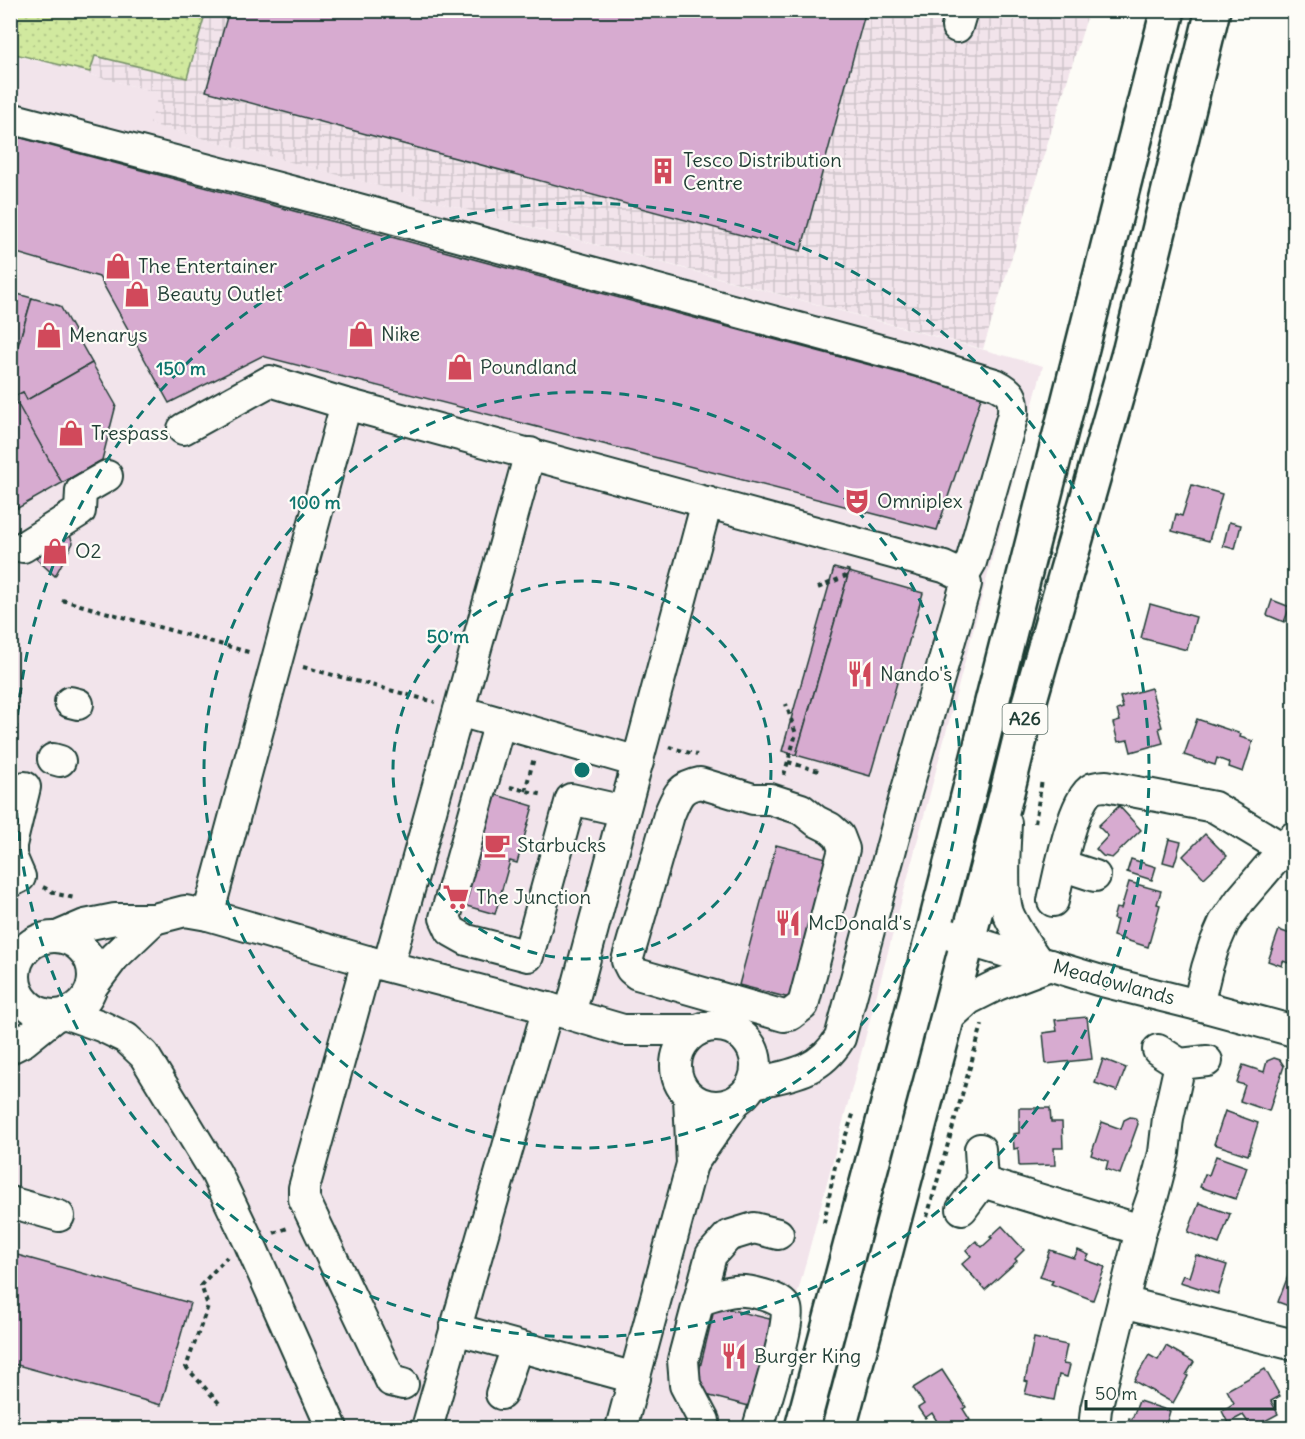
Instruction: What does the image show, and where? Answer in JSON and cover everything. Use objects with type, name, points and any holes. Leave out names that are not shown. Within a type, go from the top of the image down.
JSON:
[{"type":"highway","name":"A26","points":[[802,1428],[934,930],[1168,10]]},
{"type":"highway","name":"A26","points":[[839,1428],[1028,710],[1130,349],[1213,10]]},
{"type":"street","points":[[10,118],[351,207],[897,355],[995,384],[1007,390],[1013,400],[1013,414],[971,562],[963,576]]},
{"type":"street","points":[[183,429],[270,381],[346,404],[944,567],[963,576],[966,584],[906,793],[840,1038],[832,1050],[819,1062],[799,1073],[744,1092],[722,1107],[699,1103],[689,1097],[677,1079],[676,1058],[680,1046],[688,1037],[710,1026],[734,1029],[744,1037],[756,1058],[756,1071],[744,1092],[692,1164]]},
{"type":"street","points":[[208,915],[346,404]]},
{"type":"street","points":[[403,1384],[391,1381],[303,1199],[304,1188],[459,711],[530,453]]},
{"type":"street","points":[[23,547],[80,511],[81,491],[107,476]]},
{"type":"street","points":[[433,1427],[455,1329],[510,1184],[559,1011],[632,890],[676,796],[687,785],[700,783],[753,799],[770,799],[801,808],[839,836],[844,849],[803,1005],[784,1016],[637,974],[627,961],[632,890],[624,811],[707,502]]},
{"type":"street","points":[[459,711],[638,762]]},
{"type":"street","points":[[500,723],[445,918],[451,931],[467,940],[528,956],[571,799],[624,811]]},
{"type":"street","points":[[1053,901],[1065,845],[1082,799],[1092,788],[1107,786],[1214,807],[1289,843],[1241,899],[1224,923],[1206,968],[1198,1005]]},
{"type":"street","points":[[15,880],[11,846],[25,787]]},
{"type":"street","points":[[947,1019],[969,999],[1044,963],[1023,939],[1008,912],[1004,886],[1006,796]]},
{"type":"street","points":[[1061,865],[1095,876]]},
{"type":"street","points":[[57,937],[85,925],[115,919],[154,919],[185,911],[208,915],[377,964],[623,1030],[698,1030]]},
{"type":"street","points":[[10,1048],[61,1015],[79,1008],[114,957],[154,919]]},
{"type":"street","name":"Meadowlands","points":[[934,930],[1098,980],[1294,1031]]},
{"type":"street","points":[[93,985],[94,972],[90,958],[82,948],[70,940],[57,937],[44,938],[31,944],[22,954],[16,966],[13,987],[32,1009],[43,1014],[61,1015],[101,1026],[126,1038],[144,1055],[216,1173],[332,1428]]},
{"type":"street","points":[[623,1030],[675,1068]]},
{"type":"street","points":[[1094,1428],[1096,1410],[1141,1230],[1164,1153],[1168,1118],[1181,1058]]},
{"type":"street","points":[[621,1428],[692,1164],[689,1097]]},
{"type":"street","points":[[962,1209],[982,1182],[980,1149]]},
{"type":"street","points":[[982,1182],[1141,1230]]},
{"type":"street","points":[[10,1202],[59,1216]]},
{"type":"street","points":[[701,1428],[704,1421],[685,1385],[683,1360],[711,1255],[728,1236],[754,1228],[778,1234]]},
{"type":"street","points":[[699,1300],[734,1291],[751,1292],[780,1301],[786,1308],[788,1317],[781,1349],[758,1428]]},
{"type":"street","points":[[1124,1302],[1294,1345]]},
{"type":"street","points":[[455,1329],[635,1378]]},
{"type":"street","points":[[501,1394],[517,1347]]},
{"type":"path","points":[[788,762],[822,772]]},
{"type":"path","points":[[484,780],[541,795],[571,799]]},
{"type":"path","points":[[219,1403],[186,1367],[208,1306],[201,1285],[229,1254],[234,1265]]},
{"type":"shaded area","points":[[206,10],[1089,11],[983,349],[150,124],[159,93],[10,53],[89,72],[95,56],[186,77]]},
{"type":"shaded area","name":"The Junction","points":[[10,54],[160,93],[151,124],[1043,366],[762,1428],[11,1428]]},
{"type":"green space","points":[[10,11],[206,11],[187,78],[95,56],[90,72],[11,53]]},
{"type":"building","name":"Tesco Distribution Centre","points":[[229,10],[866,10],[801,251],[206,91]]},
{"type":"building","points":[[10,135],[982,395],[937,530],[262,356],[169,403],[99,277],[10,251]]},
{"type":"building","points":[[10,292],[32,298],[10,373]]},
{"type":"building","name":"Menarys","points":[[32,298],[60,306],[92,363],[27,400],[23,392],[13,397],[10,392],[10,373]]},
{"type":"building","name":"Trespass","points":[[92,363],[116,405],[102,460],[62,483],[13,397],[23,392],[27,400]]},
{"type":"building","points":[[17,403],[62,483],[18,508],[10,496],[10,407]]},
{"type":"building","points":[[1192,485],[1222,494],[1209,541],[1172,531],[1176,514],[1182,516]]},
{"type":"building","points":[[10,496],[18,508],[10,512]]},
{"type":"building","points":[[1229,522],[1241,525],[1235,549],[1223,546]]},
{"type":"building","points":[[70,535],[73,543],[55,576],[29,552]]},
{"type":"building","points":[[834,568],[849,572],[796,755],[782,751]]},
{"type":"building","name":"Nando's","points":[[849,572],[923,593],[870,776],[796,755]]},
{"type":"building","points":[[1272,600],[1290,607],[1284,622],[1267,615]]},
{"type":"building","points":[[1150,604],[1196,617],[1187,650],[1141,638]]},
{"type":"building","points":[[1151,688],[1162,727],[1159,728],[1163,743],[1131,752],[1128,740],[1118,742],[1113,723],[1120,721],[1117,710],[1123,708],[1120,697]]},
{"type":"building","points":[[1197,719],[1241,734],[1240,737],[1253,741],[1243,772],[1229,767],[1230,763],[1217,758],[1215,765],[1184,755]]},
{"type":"building","name":"Starbucks","points":[[490,793],[533,806],[517,863],[510,861],[495,914],[456,903]]},
{"type":"building","points":[[1119,806],[1141,830],[1112,858],[1103,856],[1096,849],[1108,836],[1098,826]]},
{"type":"building","points":[[1205,834],[1227,856],[1204,878],[1183,856]]},
{"type":"building","points":[[1169,839],[1181,842],[1174,865],[1163,862]]},
{"type":"building","name":"McDonald's","points":[[776,845],[838,861],[801,1001],[739,985]]},
{"type":"building","points":[[1131,859],[1156,867],[1152,880],[1127,872]]},
{"type":"building","points":[[1129,882],[1161,891],[1157,904],[1160,905],[1148,947],[1113,936],[1117,920],[1113,919],[1116,908],[1121,909]]},
{"type":"building","points":[[1279,930],[1293,935],[1294,932],[1294,965],[1283,961],[1282,966],[1268,961]]},
{"type":"building","points":[[1087,1017],[1092,1059],[1046,1064],[1043,1033],[1057,1031],[1055,1020]]},
{"type":"building","points":[[1274,1058],[1280,1060],[1284,1066],[1269,1111],[1240,1101],[1245,1085],[1237,1083],[1243,1065],[1264,1072],[1267,1061]]},
{"type":"building","points":[[1103,1059],[1126,1068],[1117,1091],[1095,1083]]},
{"type":"building","points":[[1019,1108],[1050,1108],[1051,1122],[1062,1122],[1063,1148],[1054,1148],[1055,1165],[1019,1166],[1018,1148],[1014,1149],[1013,1134],[1019,1133]]},
{"type":"building","points":[[1225,1111],[1258,1123],[1248,1155],[1214,1144]]},
{"type":"building","points":[[1130,1117],[1135,1118],[1138,1124],[1120,1174],[1106,1169],[1108,1161],[1091,1155],[1102,1122],[1121,1129],[1124,1120]]},
{"type":"building","points":[[1216,1156],[1247,1167],[1236,1199],[1200,1187],[1205,1174],[1209,1175]]},
{"type":"building","points":[[1294,1169],[1294,1187],[1287,1184]]},
{"type":"building","points":[[1199,1203],[1230,1214],[1219,1244],[1188,1232]]},
{"type":"building","points":[[1002,1226],[1024,1250],[1015,1259],[1017,1261],[985,1290],[962,1264],[971,1256],[966,1250],[976,1241],[982,1247]]},
{"type":"building","points":[[1050,1250],[1074,1258],[1078,1250],[1089,1255],[1086,1260],[1105,1267],[1093,1300],[1051,1284],[1053,1281],[1040,1277]]},
{"type":"building","points":[[10,1253],[190,1303],[161,1405],[10,1363]]},
{"type":"building","points":[[1196,1255],[1227,1265],[1218,1294],[1180,1282],[1183,1275],[1189,1277]]},
{"type":"building","points":[[1294,1264],[1294,1308],[1278,1302]]},
{"type":"building","name":"Burger King","points":[[715,1306],[774,1320],[753,1407],[694,1392]]},
{"type":"building","points":[[1034,1338],[1067,1345],[1063,1364],[1070,1365],[1067,1377],[1059,1375],[1054,1400],[1025,1394],[1028,1382],[1025,1381]]},
{"type":"building","points":[[1166,1346],[1194,1362],[1173,1403],[1134,1381],[1149,1355],[1158,1360]]},
{"type":"building","points":[[1265,1369],[1280,1396],[1271,1401],[1278,1414],[1252,1428],[1243,1415],[1228,1423],[1222,1411],[1234,1403],[1227,1390]]},
{"type":"building","points":[[942,1370],[966,1407],[963,1409],[970,1420],[956,1428],[941,1428],[932,1413],[925,1418],[918,1408],[924,1404],[913,1388]]},
{"type":"building","points":[[1139,1401],[1170,1411],[1165,1428],[1126,1428]]},
{"type":"building","points":[[1039,1420],[1043,1428],[1013,1428],[1026,1423],[1027,1426]]},
{"type":"place","name":"Tesco Distribution Centre","points":[[663,171]]},
{"type":"place","name":"The Entertainer","points":[[118,266]]},
{"type":"place","name":"Beauty Outlet","points":[[137,294]]},
{"type":"place","name":"Nike","points":[[361,334]]},
{"type":"place","name":"Menarys","points":[[49,335]]},
{"type":"place","name":"Poundland","points":[[460,367]]},
{"type":"place","name":"Trespass","points":[[71,433]]},
{"type":"place","name":"Omniplex","points":[[857,501]]},
{"type":"place","name":"O2","points":[[55,551]]},
{"type":"place","name":"Nando's","points":[[860,674]]},
{"type":"place","name":"Starbucks","points":[[497,845]]},
{"type":"place","name":"The Junction","points":[[456,897]]},
{"type":"place","name":"McDonald's","points":[[788,923]]},
{"type":"place","name":"Burger King","points":[[734,1356]]}]
